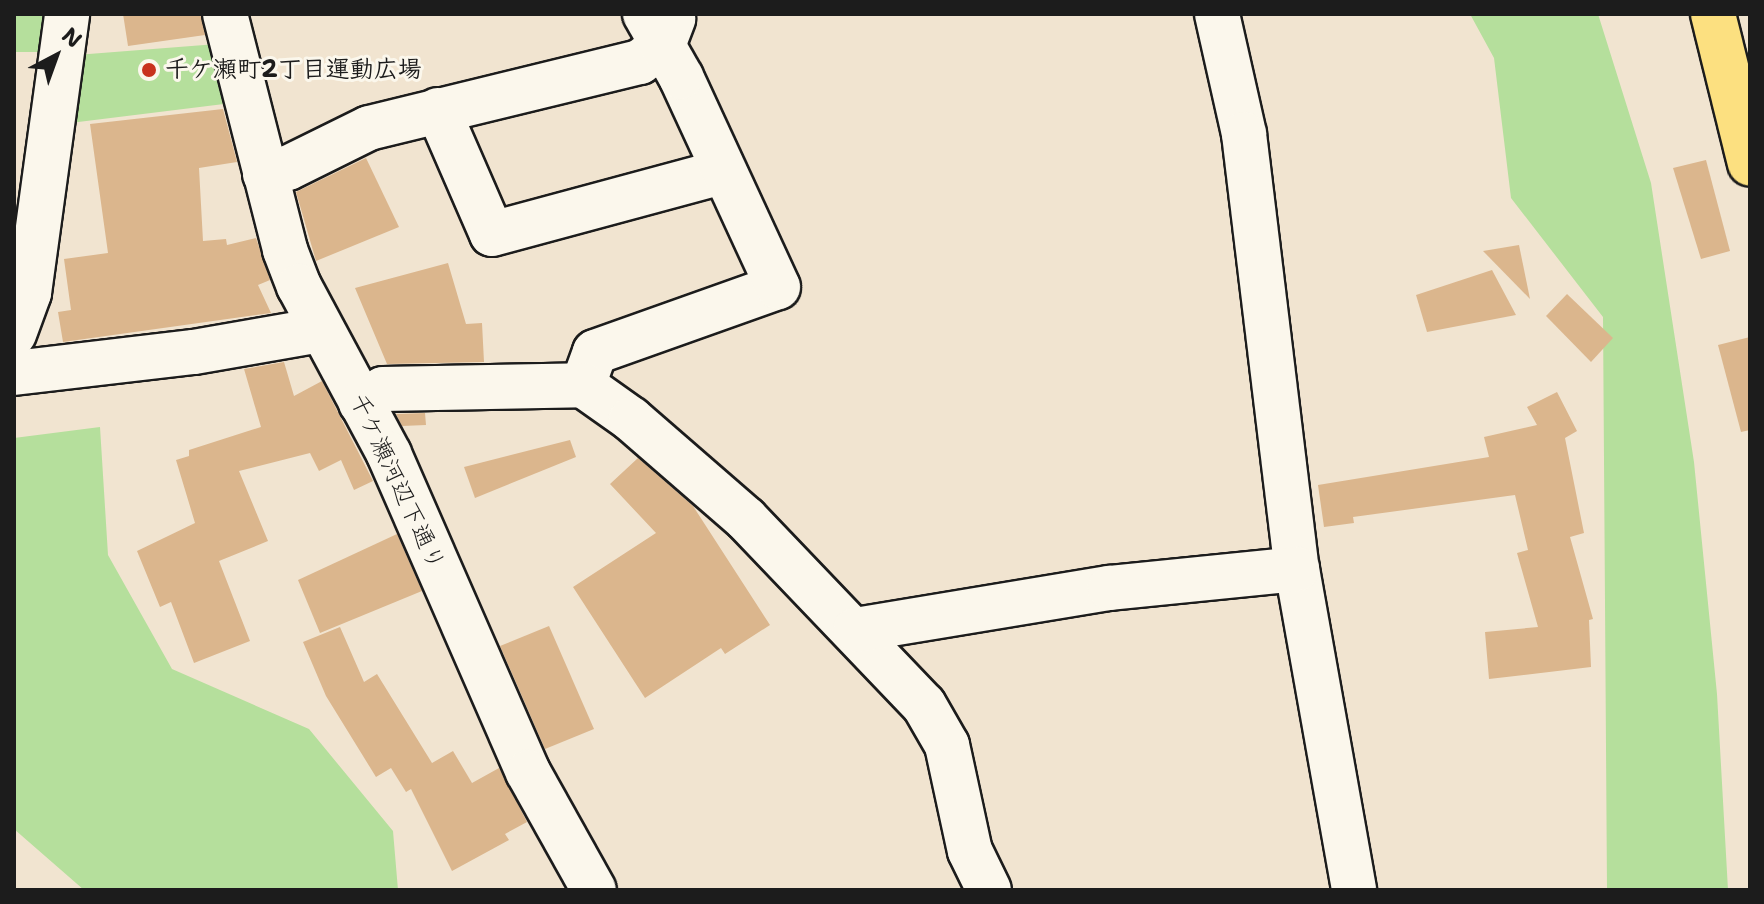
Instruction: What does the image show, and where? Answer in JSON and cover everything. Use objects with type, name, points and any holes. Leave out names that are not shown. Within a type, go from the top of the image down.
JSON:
[{"type":"main road","points":[[1713,14],[1747,139]]},
{"type":"street","points":[[14,334],[29,293],[30,146],[67,14]]},
{"type":"street","name":"千ケ瀬河辺下通り","points":[[225,14],[285,250],[320,330],[389,454],[528,772],[594,890]]},
{"type":"street","points":[[1217,14],[1244,134],[1297,569],[1354,890]]},
{"type":"street","points":[[265,174],[288,168],[369,128],[640,62],[662,24]]},
{"type":"street","points":[[583,385],[595,352],[778,287],[746,211],[722,172],[662,24]]},
{"type":"street","points":[[438,110],[492,234],[645,197],[722,172]]},
{"type":"street","points":[[14,373],[194,352],[320,330]]},
{"type":"street","points":[[361,403],[383,389],[583,385],[631,419],[746,519],[924,705],[947,745],[970,851],[989,890]]},
{"type":"street","points":[[855,630],[1110,588],[1297,569]]},
{"type":"green space","points":[[14,14],[51,14],[47,52],[14,52]]},
{"type":"green space","points":[[1470,14],[1598,14],[1651,183],[1694,462],[1717,694],[1728,890],[1607,890],[1603,317],[1511,198],[1494,58]]},
{"type":"green space","name":"千ケ瀬町2丁目運動広場","points":[[217,44],[232,103],[62,124],[76,55]]},
{"type":"green space","points":[[100,427],[108,555],[172,669],[309,729],[393,831],[398,890],[84,890],[14,829],[14,438]]},
{"type":"building","points":[[123,14],[201,14],[205,35],[128,46]]},
{"type":"building","points":[[223,109],[237,162],[199,168],[203,241],[226,239],[227,245],[256,238],[270,280],[258,285],[271,313],[63,342],[58,312],[71,310],[64,259],[108,253],[90,124]]},
{"type":"building","points":[[366,158],[399,227],[316,261],[296,192]]},
{"type":"building","points":[[1706,160],[1730,251],[1701,259],[1673,168]]},
{"type":"building","points":[[1519,245],[1530,299],[1483,251]]},
{"type":"building","points":[[448,263],[466,324],[482,323],[484,362],[387,364],[355,288]]},
{"type":"building","points":[[1492,270],[1516,315],[1427,332],[1416,295]]},
{"type":"building","points":[[1567,294],[1613,338],[1591,362],[1546,316]]},
{"type":"building","points":[[1750,337],[1750,430],[1741,432],[1718,345]]},
{"type":"building","points":[[284,362],[294,396],[322,381],[373,481],[354,490],[341,460],[319,471],[310,453],[239,471],[268,541],[219,561],[250,641],[194,663],[171,602],[160,607],[137,551],[195,523],[176,460],[189,456],[189,450],[261,427],[244,369]]},
{"type":"building","points":[[1557,392],[1577,431],[1565,438],[1584,533],[1570,537],[1593,619],[1589,620],[1591,667],[1489,679],[1485,632],[1538,627],[1517,553],[1528,550],[1515,495],[1353,517],[1354,523],[1324,527],[1318,485],[1489,457],[1484,437],[1537,425],[1527,407]]},
{"type":"building","points":[[425,413],[426,425],[402,426],[396,414]]},
{"type":"building","points":[[570,440],[576,457],[475,498],[464,467]]},
{"type":"building","points":[[638,458],[693,506],[770,625],[725,654],[721,648],[645,698],[573,587],[656,533],[610,484]]},
{"type":"building","points":[[397,534],[422,591],[320,633],[298,580]]},
{"type":"building","points":[[549,626],[594,729],[545,749],[500,646]]},
{"type":"building","points":[[340,627],[364,682],[377,674],[432,763],[453,751],[472,783],[499,768],[527,822],[505,834],[509,840],[452,871],[411,789],[406,792],[391,768],[376,777],[326,696],[303,642]]},
{"type":"place","name":"千ケ瀬町2丁目運動広場","points":[[149,70]]}]
